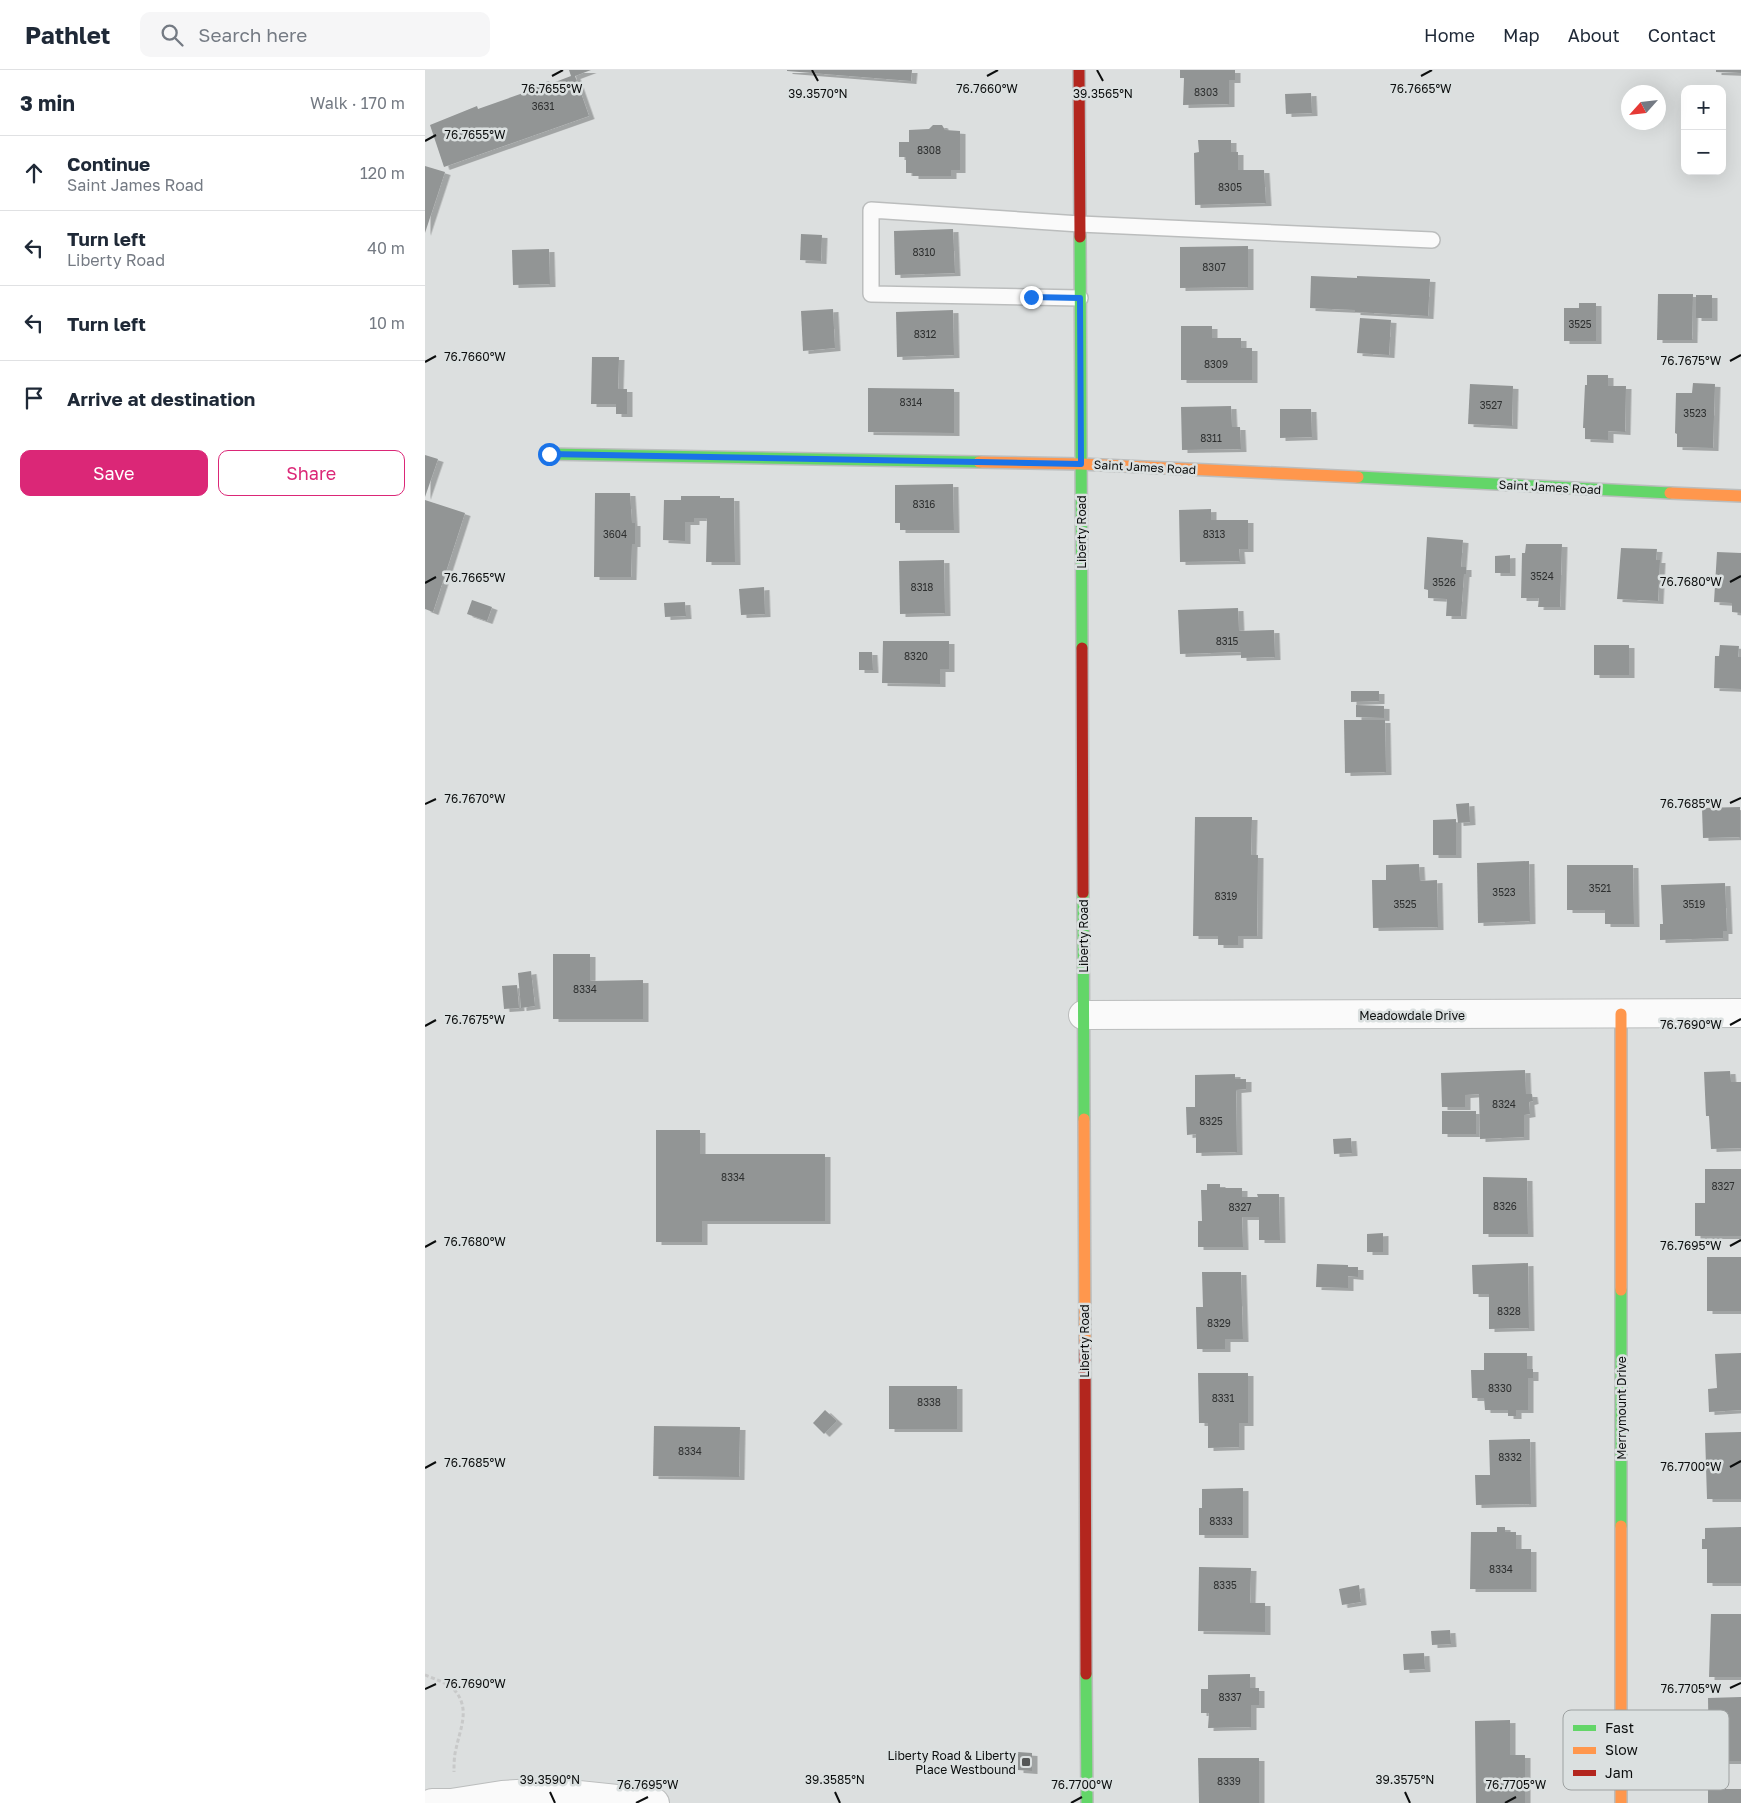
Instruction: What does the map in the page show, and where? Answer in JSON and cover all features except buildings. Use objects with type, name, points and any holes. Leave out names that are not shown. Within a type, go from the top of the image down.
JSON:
[{"type":"street","name":"Liberty Road","points":[[1079,70],[1087,1803]]},
{"type":"street","name":"Saint James Road","points":[[549,454],[1081,464],[1741,496]]},
{"type":"street","name":"Meadowdale Drive","points":[[1083,1016],[1741,1013]]},
{"type":"street","name":"Merrymount Drive","points":[[1621,1014],[1621,1710]]},
{"type":"street","name":"Merrymount Drive","points":[[1621,1790],[1621,1803]]},
{"type":"street","points":[[432,1803],[549,1792],[655,1803]]},
{"type":"lane","points":[[1080,298],[871,294],[871,210],[1080,224],[1432,240]]},
{"type":"path","points":[[425,1675],[440,1681],[456,1691],[464,1708],[463,1727],[455,1750],[451,1802]]},
{"type":"traffic: fast","points":[[1080,237],[1082,648]]},
{"type":"traffic: fast","points":[[549,454],[979,462]]},
{"type":"traffic: fast","points":[[1358,477],[1670,493]]},
{"type":"traffic: fast","points":[[1083,893],[1084,1119]]},
{"type":"traffic: fast","points":[[1621,1290],[1621,1526]]},
{"type":"traffic: fast","points":[[1086,1674],[1087,1803]]},
{"type":"traffic: slow","points":[[979,462],[1081,464],[1358,477]]},
{"type":"traffic: slow","points":[[1670,493],[1741,496]]},
{"type":"traffic: slow","points":[[1621,1014],[1621,1290]]},
{"type":"traffic: slow","points":[[1084,1119],[1085,1343]]},
{"type":"traffic: slow","points":[[1621,1526],[1621,1710]]},
{"type":"traffic: slow","points":[[1621,1790],[1621,1803]]},
{"type":"traffic: jam","points":[[1079,70],[1080,237]]},
{"type":"traffic: jam","points":[[1082,648],[1083,893]]},
{"type":"traffic: jam","points":[[1085,1343],[1086,1674]]},
{"type":"place","name":"Liberty Road & Liberty Place Westbound","points":[[1026,1762]]},
{"type":"route","points":[[549,454],[1081,464],[1080,298],[1031,297]]}]
